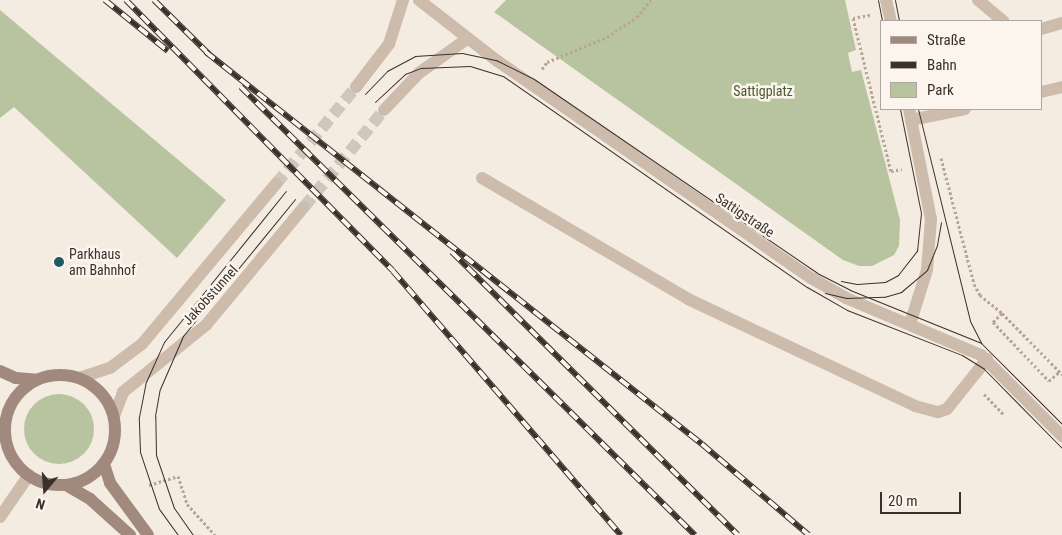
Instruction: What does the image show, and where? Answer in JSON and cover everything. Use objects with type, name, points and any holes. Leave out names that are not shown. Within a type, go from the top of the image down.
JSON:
[{"type":"main road","points":[[0,371],[16,378],[37,380],[58,374],[79,378],[97,389],[114,416],[115,441],[104,464],[93,474],[66,485]]},
{"type":"main road","points":[[37,380],[12,402],[2,429],[10,453],[29,475],[47,483],[66,485],[90,499],[130,535]]},
{"type":"main road","points":[[104,464],[110,483],[148,535]]},
{"type":"street","points":[[356,87],[389,44],[403,0]]},
{"type":"street","name":"Sattigstraße","points":[[419,0],[468,39],[530,84],[811,278],[846,298],[988,359],[1062,436]]},
{"type":"street","points":[[886,0],[891,20]]},
{"type":"street","points":[[978,0],[1002,20]]},
{"type":"street","points":[[1042,29],[1062,23]]},
{"type":"street","points":[[384,110],[418,73],[468,39]]},
{"type":"street","points":[[1042,92],[1062,87]]},
{"type":"street","points":[[910,324],[927,270],[931,219],[910,115],[956,110]]},
{"type":"street","points":[[482,178],[688,299],[915,406],[938,412],[947,409],[988,359]]},
{"type":"street","name":"Jakobstunnel","points":[[79,378],[110,368],[142,344],[276,184]]},
{"type":"street","name":"Jakobstunnel","points":[[114,416],[123,392],[206,325],[304,207]]},
{"type":"street","points":[[0,517],[29,475]]},
{"type":"path","points":[[530,84],[548,62],[607,37],[637,17],[651,0]]},
{"type":"path","points":[[853,18],[891,171]]},
{"type":"path","points":[[940,154],[974,284],[980,295],[1002,313],[1061,373],[1049,381],[992,322],[1002,313]]},
{"type":"path","points":[[979,390],[1004,415]]},
{"type":"path","points":[[149,486],[178,476],[187,504],[215,535]]},
{"type":"green space","name":"Sattigplatz","points":[[506,0],[845,0],[856,50],[848,53],[852,72],[861,70],[900,220],[899,246],[894,255],[872,266],[859,266],[843,260],[494,12]]},
{"type":"green space","points":[[0,10],[226,200],[177,258],[14,107],[0,118]]},
{"type":"green space","points":[[66,394],[79,400],[88,409],[92,415],[94,429],[92,443],[84,454],[73,462],[52,464],[45,462],[34,454],[26,443],[24,422],[26,415],[34,404],[45,396]]},
{"type":"tunnel","points":[[276,184],[356,87]]},
{"type":"tunnel","points":[[304,207],[384,110]]},
{"type":"tram line","points":[[878,0],[882,20]]},
{"type":"tram line","points":[[895,0],[899,20]]},
{"type":"tram line","points":[[365,94],[387,71],[415,56],[462,53],[496,60],[534,79],[817,273],[850,290],[981,343]]},
{"type":"tram line","points":[[375,102],[405,74],[421,68],[470,66],[503,76],[807,287],[847,310],[962,355],[984,369],[1062,448]]},
{"type":"tram line","points":[[841,281],[857,284],[885,282],[898,275],[917,251],[921,213],[900,110]]},
{"type":"tram line","points":[[918,110],[970,321],[981,343],[1062,424]]},
{"type":"tram line","points":[[178,535],[159,509],[140,452],[139,417],[146,382],[164,342],[286,191]]},
{"type":"tram line","points":[[193,535],[174,508],[156,455],[155,416],[160,389],[183,336],[295,199]]},
{"type":"tram line","points":[[825,293],[846,298],[884,297],[901,292],[927,270],[937,245],[941,222]]},
{"type":"railway","points":[[105,0],[168,51]]},
{"type":"railway","points":[[126,0],[393,271],[621,535]]},
{"type":"railway","points":[[154,0],[210,55]]},
{"type":"railway","points":[[206,52],[702,444],[809,535]]},
{"type":"railway","points":[[241,87],[695,535]]},
{"type":"railway","points":[[452,252],[738,535]]},
{"type":"place","name":"Parkhaus am Bahnhof","points":[[59,262]]}]
